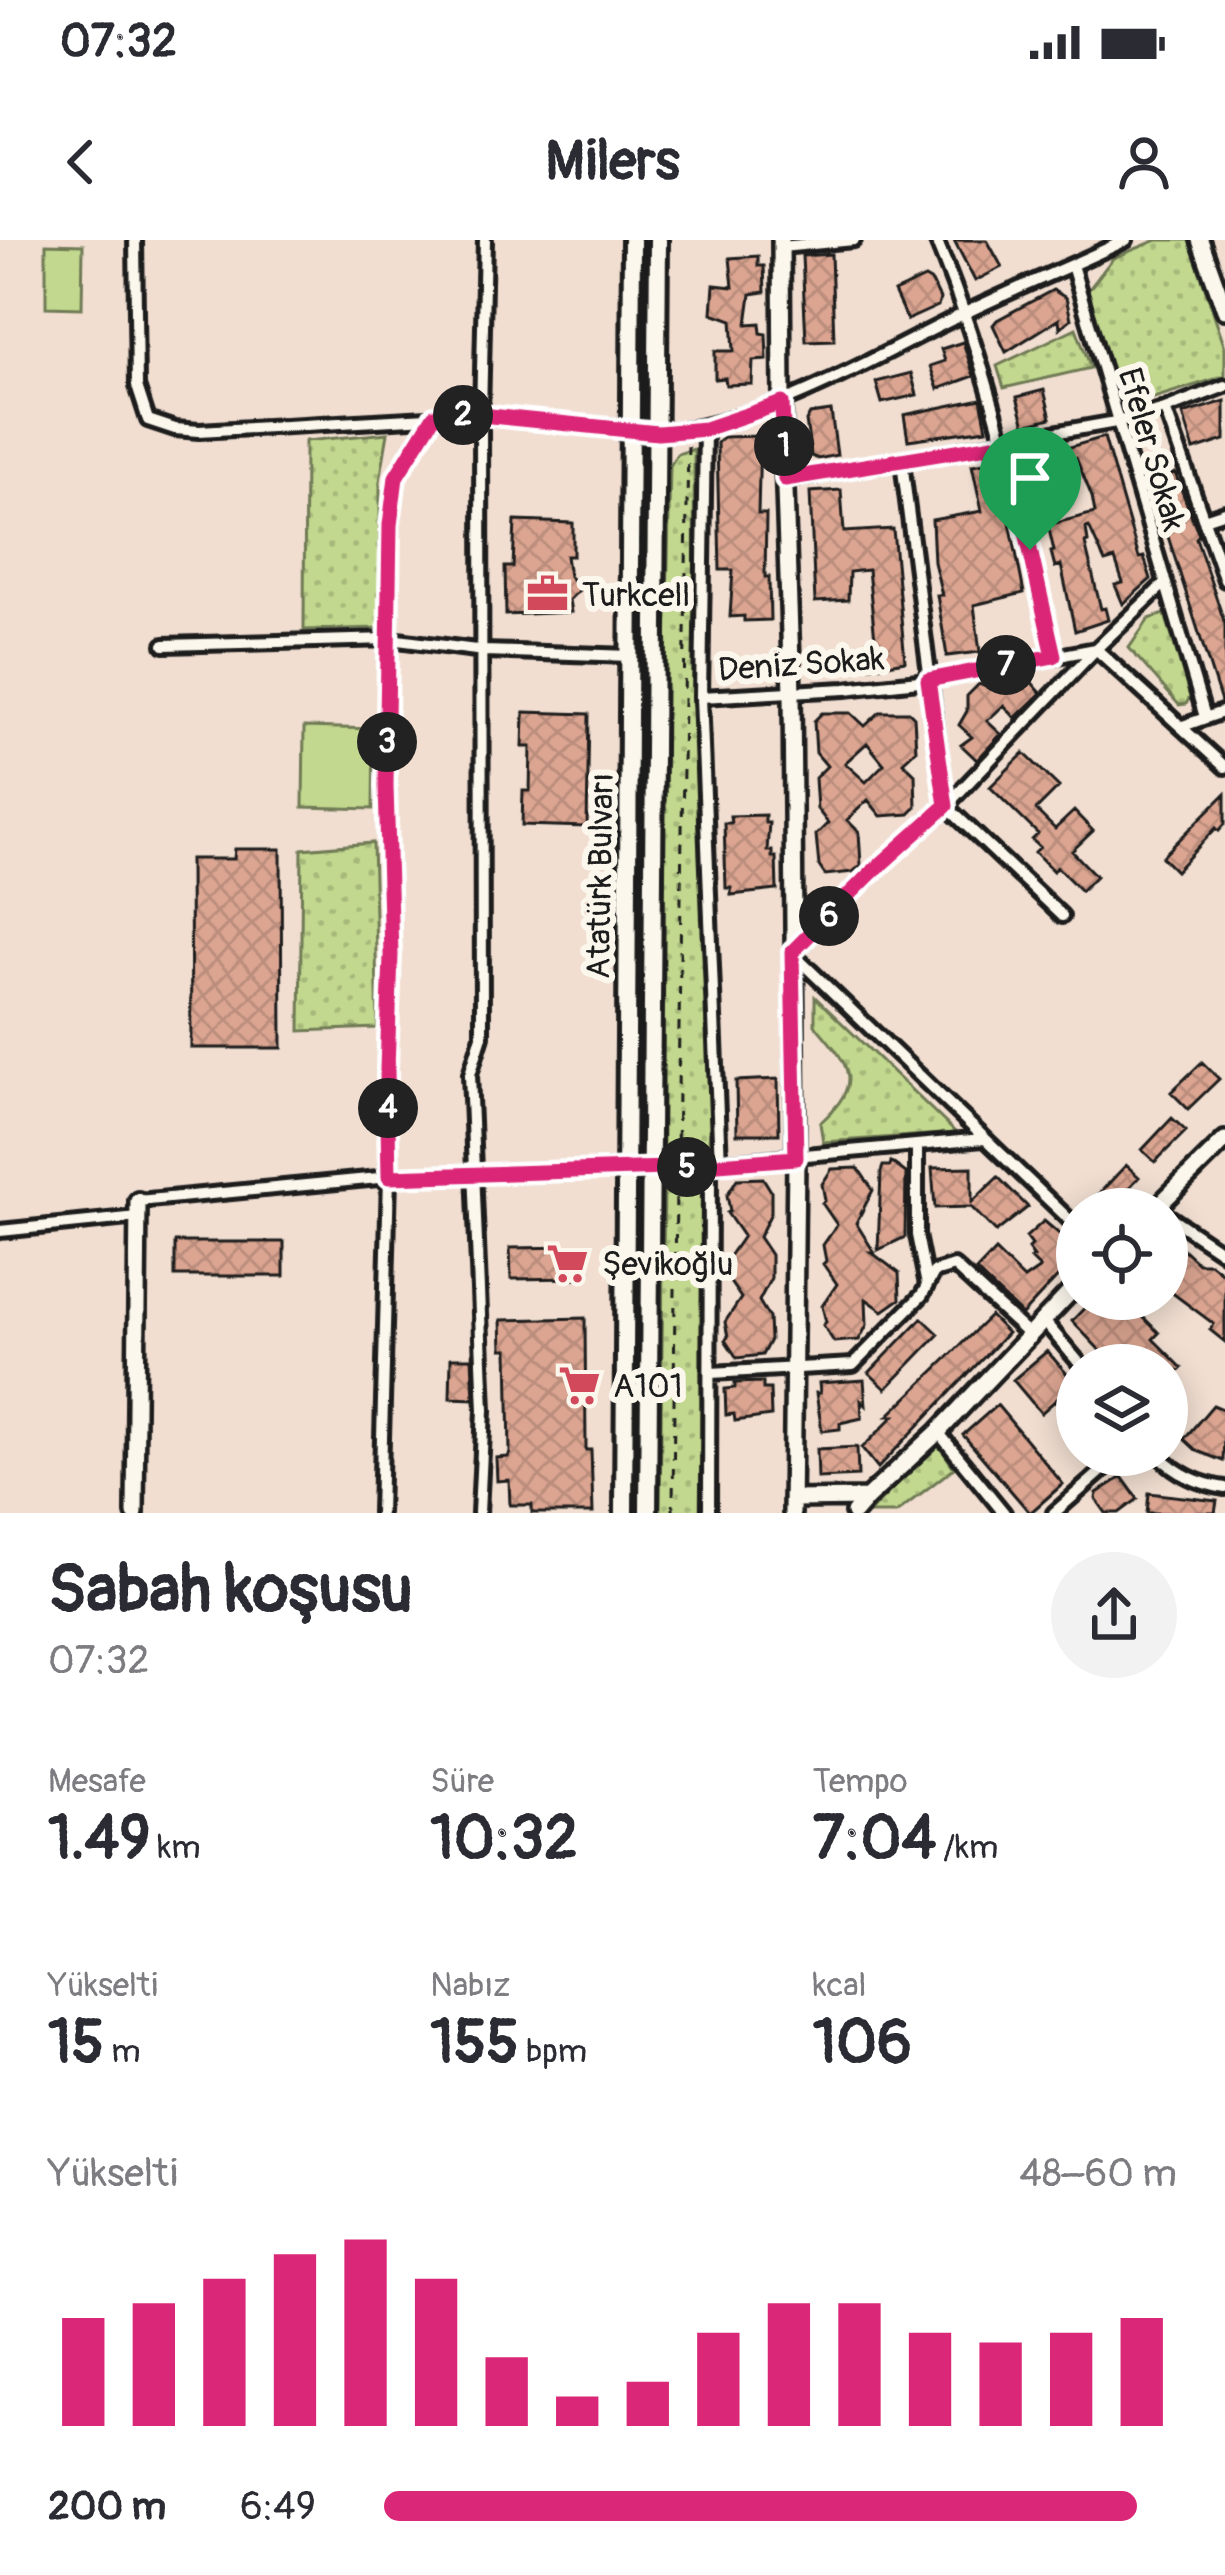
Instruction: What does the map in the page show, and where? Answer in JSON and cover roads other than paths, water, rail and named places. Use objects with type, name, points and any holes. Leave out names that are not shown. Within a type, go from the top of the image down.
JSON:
[{"type":"main road","name":"Atatürk Bulvarı","points":[[624,1513],[632,240]]},
{"type":"main road","name":"Atatürk Bulvarı","points":[[648,1513],[658,240]]},
{"type":"main road","points":[[632,430],[658,433]]},
{"type":"main road","points":[[625,1169],[651,1168]]},
{"type":"street","points":[[135,240],[137,386],[148,420],[199,431],[481,415],[632,430]]},
{"type":"street","points":[[479,1513],[484,1410],[470,1074],[482,1036],[479,854],[485,240]]},
{"type":"street","points":[[854,240],[781,243],[792,692],[796,1158],[792,1506],[867,1498]]},
{"type":"street","points":[[936,240],[966,312],[1006,443],[1054,656]]},
{"type":"street","points":[[1082,240],[1088,258]]},
{"type":"street","points":[[658,433],[705,429],[782,403],[1126,240]]},
{"type":"street","points":[[1200,240],[1225,310]]},
{"type":"street","name":"Efeler Sokak","points":[[1072,265],[1205,717]]},
{"type":"street","points":[[785,479],[1116,422],[1225,386]]},
{"type":"street","points":[[1165,409],[1225,580]]},
{"type":"street","points":[[380,1513],[389,1177],[390,525],[396,477],[434,416]]},
{"type":"street","points":[[705,429],[701,697],[715,1165],[709,1513]]},
{"type":"street","points":[[902,462],[946,806],[1061,916]]},
{"type":"street","points":[[1204,519],[1225,512]]},
{"type":"street","points":[[792,952],[946,806],[1164,584]]},
{"type":"street","points":[[164,645],[390,639],[484,650],[632,656]]},
{"type":"street","points":[[1096,649],[1225,767]]},
{"type":"street","name":"Deniz Sokak","points":[[701,697],[928,680],[1096,649]]},
{"type":"street","points":[[1183,726],[1225,712]]},
{"type":"street","points":[[792,952],[1056,1207]]},
{"type":"street","points":[[651,1168],[983,1139]]},
{"type":"street","points":[[1177,1188],[1225,1140]]},
{"type":"street","points":[[917,1145],[917,1235],[927,1286]]},
{"type":"street","points":[[0,1231],[389,1177],[625,1169]]},
{"type":"street","points":[[135,1513],[138,1209]]},
{"type":"street","points":[[1188,1229],[1225,1253]]},
{"type":"street","points":[[711,1373],[853,1365],[927,1286],[934,1272],[954,1266],[1028,1335]]},
{"type":"street","points":[[854,1513],[1056,1307]]},
{"type":"street","points":[[1043,1320],[1063,1344]]},
{"type":"street","points":[[938,1432],[1004,1513]]},
{"type":"street","points":[[1054,1513],[1096,1476]]},
{"type":"street","points":[[1185,1476],[1225,1488]]},
{"type":"place","name":"Turkcell","points":[[548,594]]},
{"type":"place","name":"Şevikoğlu","points":[[568,1263]]},
{"type":"place","name":"A101","points":[[579,1385]]}]
